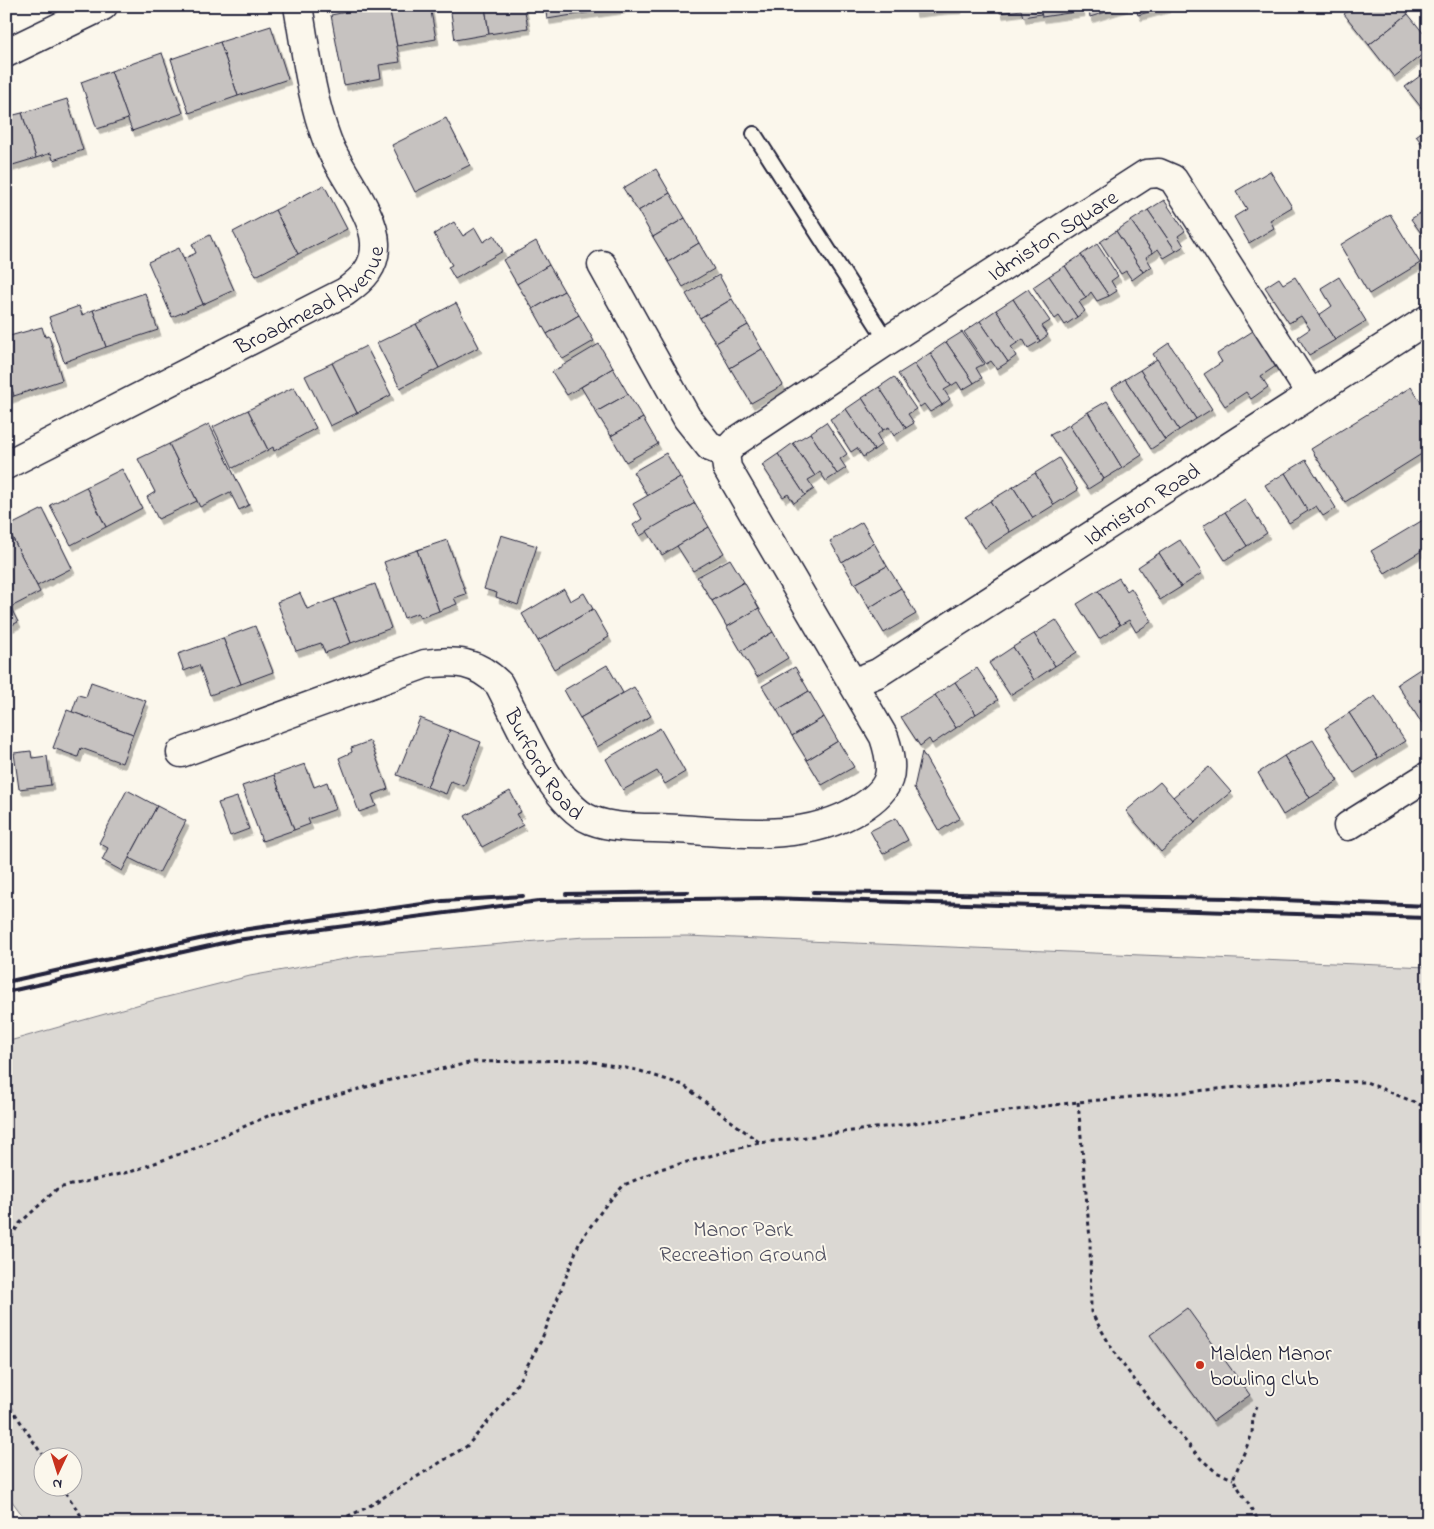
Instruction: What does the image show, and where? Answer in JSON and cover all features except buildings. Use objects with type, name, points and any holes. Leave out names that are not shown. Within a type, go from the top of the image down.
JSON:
[{"type":"street","points":[[6,52],[103,6]]},
{"type":"street","name":"Broadmead Avenue","points":[[6,465],[345,292],[362,280],[374,264],[376,242],[371,223],[327,142],[316,106],[298,6]]},
{"type":"street","name":"Idmiston Square","points":[[725,453],[735,442],[887,341],[1146,174],[1159,173],[1173,179],[1310,393]]},
{"type":"street","points":[[602,266],[687,418],[710,446],[725,453]]},
{"type":"street","name":"Idmiston Road","points":[[853,683],[878,672],[1428,319]]},
{"type":"street","name":"Burford Road","points":[[181,754],[425,664],[446,661],[469,664],[487,672],[499,684],[553,785],[571,806],[590,820],[613,825],[745,833],[782,832],[813,828],[840,820],[882,792],[889,780],[891,758],[884,737],[727,468],[725,453]]},
{"type":"street","points":[[1348,826],[1428,776]]},
{"type":"lane","points":[[754,134],[887,341]]},
{"type":"path","points":[[6,1244],[20,1223],[58,1188],[133,1171],[196,1148],[270,1115],[397,1078],[474,1062],[582,1060],[637,1070],[683,1085],[759,1142]]},
{"type":"path","points":[[333,1523],[366,1508],[467,1446],[510,1396],[541,1341],[580,1241],[605,1206],[624,1185],[660,1169],[759,1142],[1078,1102],[1312,1081],[1366,1082],[1428,1108]]},
{"type":"path","points":[[1078,1102],[1090,1239],[1091,1312],[1117,1357],[1154,1405],[1201,1459],[1216,1472],[1233,1479],[1260,1523]]},
{"type":"path","points":[[6,1400],[36,1446]]},
{"type":"path","points":[[1233,1479],[1252,1434],[1253,1415],[1257,1406]]},
{"type":"path","points":[[68,1496],[86,1523]]},
{"type":"green space","name":"Manor Park Recreation Ground","points":[[687,936],[1428,967],[1428,1523],[28,1523],[6,1493],[6,1042],[151,1001],[250,976],[361,956],[584,937]]},
{"type":"railway","points":[[566,894],[688,892]]},
{"type":"railway","points":[[813,892],[1232,898],[1428,906]]},
{"type":"railway","points":[[6,982],[235,931],[443,901],[523,896]]},
{"type":"railway","points":[[6,992],[236,940],[539,901],[767,898],[1428,918]]},
{"type":"place","name":"Malden Manor bowling club","points":[[1200,1365]]}]
